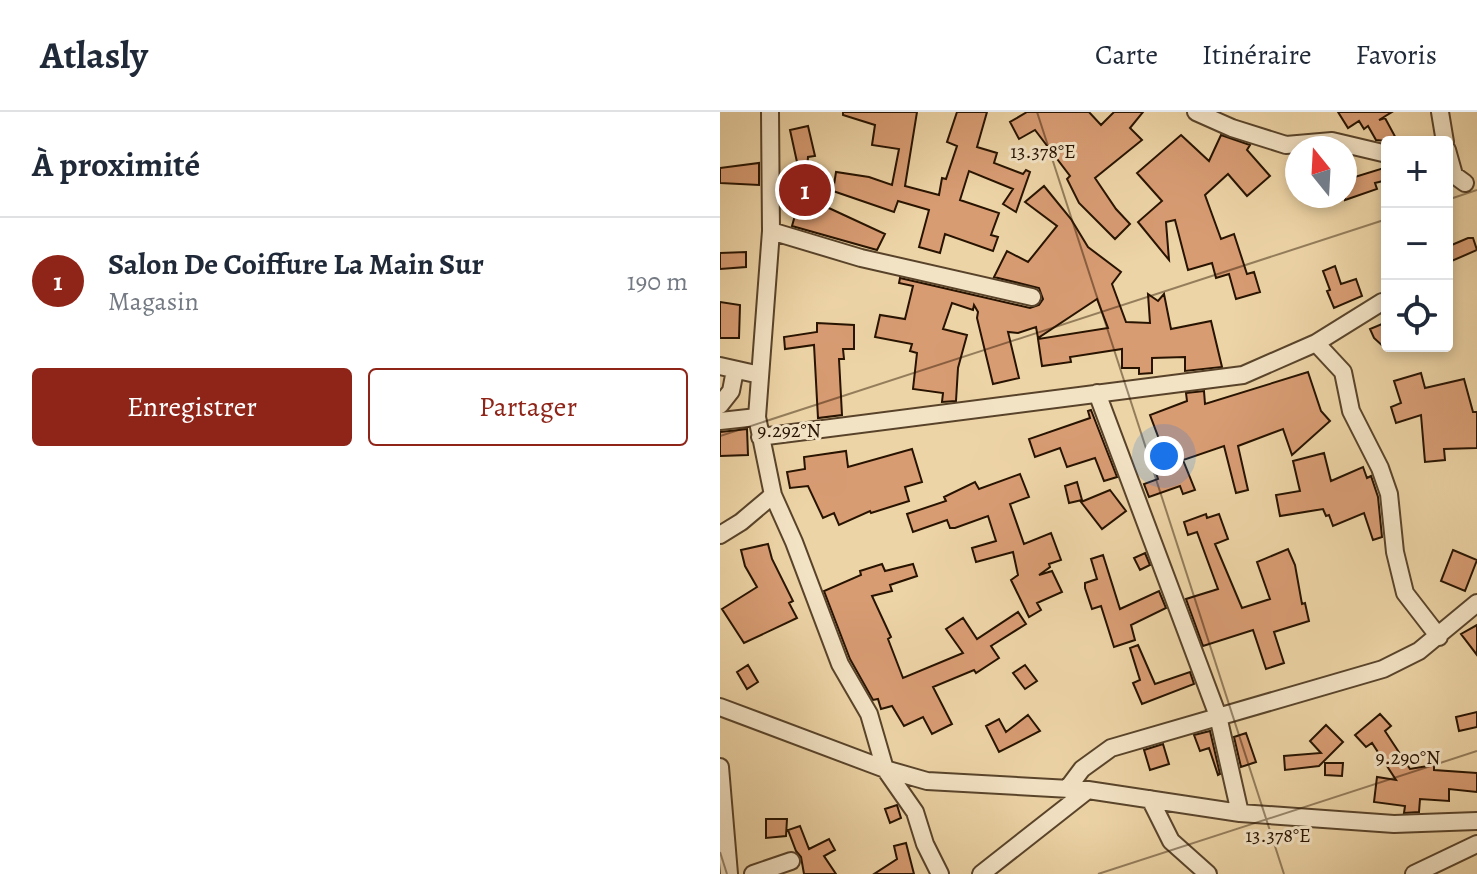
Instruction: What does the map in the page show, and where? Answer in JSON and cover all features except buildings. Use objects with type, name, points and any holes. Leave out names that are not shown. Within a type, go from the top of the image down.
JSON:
[{"type":"street","points":[[770,112],[771,231],[757,417],[760,437],[773,495],[840,664],[869,714],[885,769],[915,812],[925,844],[940,874]]},
{"type":"street","points":[[1196,112],[1232,128],[1286,145],[1332,141],[1381,153]]},
{"type":"street","points":[[1440,112],[1444,136]]},
{"type":"street","points":[[1453,171],[1477,196]]},
{"type":"street","points":[[1453,178],[1465,183]]},
{"type":"street","points":[[771,231],[861,258],[1032,297]]},
{"type":"street","points":[[760,437],[1243,375],[1316,343],[1381,303]]},
{"type":"street","points":[[1316,343],[1343,372],[1351,411],[1380,468],[1389,494],[1395,552],[1405,593],[1439,637]]},
{"type":"street","points":[[720,405],[731,391],[727,368],[760,375]]},
{"type":"street","points":[[1097,393],[1218,716],[1240,813]]},
{"type":"street","points":[[720,421],[757,417]]},
{"type":"street","points":[[720,535],[773,495]]},
{"type":"street","points":[[1067,789],[1082,769],[1111,748],[1383,669],[1439,637],[1477,603]]},
{"type":"street","points":[[720,707],[885,769],[927,781],[1088,790],[1240,813],[1394,824],[1477,821]]},
{"type":"street","points":[[720,767],[729,874]]},
{"type":"street","points":[[981,874],[1088,790]]},
{"type":"street","points":[[1150,799],[1171,841],[1208,874]]},
{"type":"street","points":[[1414,874],[1477,844]]},
{"type":"street","points":[[753,874],[791,861]]},
{"type":"place","name":"Salon De Coiffure La Main Sur","points":[[805,190]]}]
